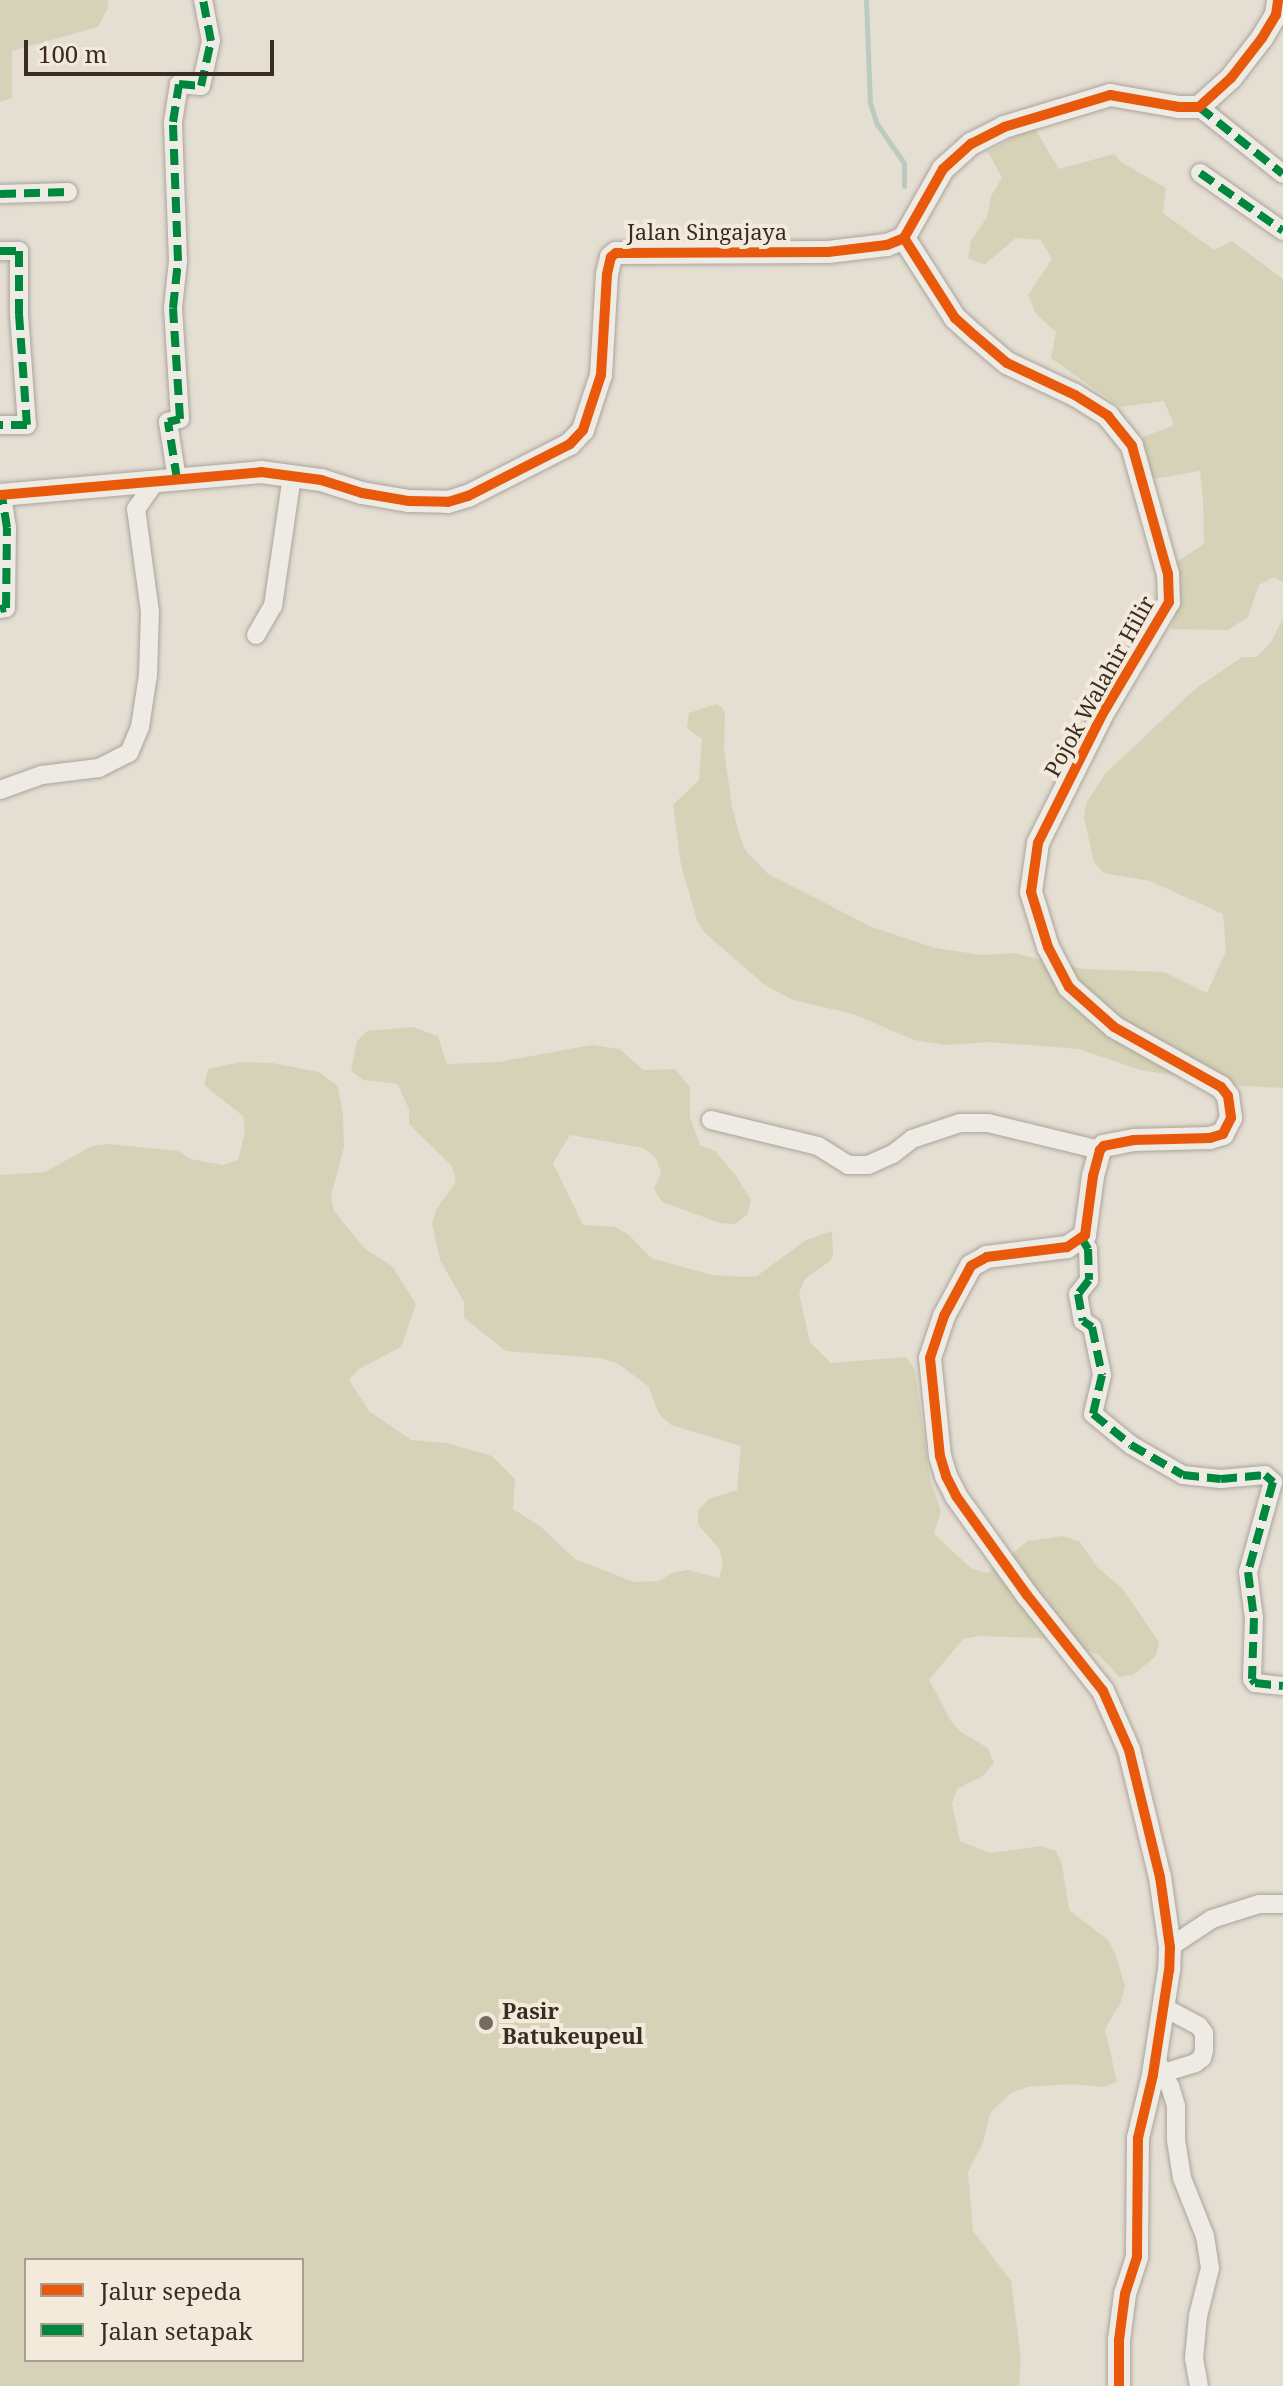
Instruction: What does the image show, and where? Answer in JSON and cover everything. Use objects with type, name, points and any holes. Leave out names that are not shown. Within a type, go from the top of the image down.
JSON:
[{"type":"street","points":[[0,790],[42,775],[99,768],[123,759],[129,753],[140,727],[148,675],[150,612],[136,509],[166,480],[168,422],[180,419],[173,308],[178,261],[173,122],[179,84],[201,86],[211,41],[203,0]]},
{"type":"street","points":[[1199,107],[1231,78],[1262,38],[1276,15],[1278,0]]},
{"type":"street","points":[[904,238],[943,169],[971,144],[1004,127],[1110,95],[1179,107],[1199,107],[1283,174]]},
{"type":"street","points":[[1200,173],[1283,231]]},
{"type":"street","points":[[0,194],[68,192]]},
{"type":"street","name":"Jalan Singajaya","points":[[1,495],[261,472],[292,475],[409,501],[448,502],[468,496],[570,444],[583,430],[601,375],[607,274],[611,257],[616,253],[828,252],[887,245],[904,238]]},
{"type":"street","name":"Pojok Walahir Hilir","points":[[904,238],[955,318],[1007,363],[1075,395],[1108,416],[1132,446],[1168,574],[1169,602],[1102,715],[1038,843],[1031,892],[1048,947],[1069,987],[1114,1027],[1221,1087],[1228,1096],[1231,1118],[1223,1134],[1210,1138],[1134,1140],[1100,1150]]},
{"type":"street","points":[[0,251],[19,251],[19,314],[27,425],[0,425]]},
{"type":"street","points":[[256,635],[273,606],[292,475]]},
{"type":"street","points":[[0,609],[6,608],[7,528],[1,495]]},
{"type":"street","points":[[711,1120],[818,1146],[848,1165],[868,1165],[893,1154],[912,1139],[960,1123],[988,1123],[1100,1150],[1093,1176],[1089,1222],[1082,1239],[1067,1247],[987,1257],[971,1266],[944,1316],[930,1358],[940,1456],[956,1496],[1103,1691],[1129,1750],[1160,1877],[1170,1947],[1159,2066],[1138,2138],[1137,2257],[1125,2294],[1119,2340],[1119,2386]]},
{"type":"street","points":[[1082,1239],[1088,1249],[1089,1280],[1079,1291],[1080,1305],[1083,1321],[1092,1327],[1102,1375],[1093,1414],[1108,1429],[1183,1475],[1221,1479],[1265,1475],[1273,1482],[1248,1572],[1254,1618],[1252,1679],[1283,1686]]},
{"type":"street","points":[[1170,1947],[1212,1919],[1259,1904],[1283,1904]]},
{"type":"street","points":[[1159,2066],[1195,2063],[1204,2050],[1204,2033],[1199,2026],[1164,2007]]},
{"type":"street","points":[[1159,2066],[1176,2106],[1176,2140],[1182,2178],[1205,2236],[1210,2268],[1195,2344],[1199,2386]]},
{"type":"shaded area","points":[[0,0],[108,0],[108,8],[98,27],[12,51],[12,98],[0,102]]},
{"type":"shaded area","points":[[1033,126],[1059,169],[1114,154],[1121,162],[1166,188],[1163,213],[1214,250],[1232,241],[1283,279],[1283,582],[1274,577],[1259,585],[1248,617],[1228,630],[1171,629],[1175,615],[1175,563],[1204,544],[1203,501],[1200,471],[1153,479],[1141,438],[1174,425],[1164,401],[1120,407],[1051,358],[1056,332],[1036,314],[1028,295],[1052,259],[1041,240],[1016,238],[984,265],[968,258],[971,241],[987,217],[991,196],[1002,178],[988,152]]},
{"type":"shaded area","points":[[1283,618],[1283,1088],[1242,1086],[1140,1070],[1079,1049],[989,1042],[945,1045],[914,1040],[853,1014],[793,1000],[765,985],[705,933],[697,920],[681,865],[673,805],[699,780],[702,739],[687,728],[689,713],[716,704],[723,708],[725,715],[724,749],[732,807],[740,836],[746,851],[768,874],[872,927],[935,948],[982,955],[1013,953],[1082,969],[1164,972],[1207,993],[1226,951],[1223,914],[1150,881],[1103,873],[1094,862],[1084,818],[1086,803],[1105,774],[1194,690],[1242,657],[1257,657],[1271,642]]},
{"type":"shaded area","points":[[412,1027],[438,1036],[447,1064],[499,1062],[592,1045],[620,1049],[643,1070],[675,1069],[690,1087],[690,1117],[700,1145],[715,1151],[736,1176],[751,1200],[747,1215],[735,1224],[720,1223],[662,1202],[654,1189],[661,1173],[656,1158],[643,1148],[570,1135],[553,1163],[583,1225],[615,1227],[629,1235],[651,1258],[712,1275],[742,1277],[757,1276],[806,1240],[832,1231],[833,1254],[830,1261],[805,1279],[799,1293],[810,1342],[831,1363],[906,1357],[915,1370],[930,1480],[941,1511],[934,1534],[972,1569],[988,1573],[1028,1541],[1063,1536],[1080,1542],[1097,1567],[1122,1588],[1159,1642],[1156,1656],[1133,1675],[1119,1677],[1098,1654],[1040,1638],[978,1636],[963,1639],[929,1680],[951,1721],[961,1732],[988,1748],[994,1763],[983,1776],[957,1789],[952,1804],[960,1841],[990,1853],[1041,1846],[1056,1851],[1062,1864],[1069,1910],[1108,1940],[1125,1986],[1121,2002],[1105,2029],[1117,2082],[1103,2087],[1073,2084],[1027,2087],[1011,2093],[990,2113],[983,2143],[968,2172],[973,2231],[1011,2281],[1021,2359],[1019,2386],[0,2386],[0,1175],[45,1172],[92,1146],[109,1144],[178,1151],[191,1159],[223,1165],[238,1160],[245,1131],[243,1116],[204,1085],[208,1069],[240,1062],[272,1063],[319,1072],[338,1086],[343,1116],[344,1147],[331,1196],[334,1211],[365,1249],[392,1266],[416,1304],[401,1347],[359,1369],[349,1380],[369,1411],[411,1440],[446,1443],[492,1456],[515,1479],[513,1509],[540,1526],[575,1559],[634,1582],[659,1581],[672,1573],[688,1570],[719,1578],[723,1564],[719,1548],[698,1525],[698,1510],[709,1499],[737,1490],[741,1446],[671,1425],[659,1414],[648,1386],[617,1363],[600,1358],[506,1351],[464,1318],[464,1302],[440,1260],[432,1223],[437,1208],[456,1182],[452,1166],[409,1124],[409,1109],[397,1084],[363,1080],[351,1071],[357,1041],[367,1031]]},
{"type":"waterway","points":[[866,0],[870,103],[877,124],[904,163],[904,186]]},
{"type":"marked path","points":[[177,479],[168,422],[180,419],[173,308],[178,261],[173,122],[179,84],[201,86],[211,41],[203,0]]},
{"type":"marked path","points":[[1199,107],[1283,174]]},
{"type":"marked path","points":[[1200,173],[1283,231]]},
{"type":"marked path","points":[[0,194],[68,192]]},
{"type":"marked path","points":[[0,251],[19,251],[19,314],[27,425],[0,425]]},
{"type":"marked path","points":[[0,609],[6,608],[7,528],[2,495]]},
{"type":"marked path","points":[[1082,1239],[1088,1249],[1089,1280],[1078,1294],[1083,1321],[1092,1327],[1102,1375],[1093,1414],[1131,1445],[1183,1475],[1221,1479],[1265,1475],[1273,1482],[1248,1572],[1254,1618],[1252,1679],[1255,1683],[1283,1686]]},
{"type":"cycle path","points":[[0,495],[261,472],[321,480],[362,493],[409,501],[448,502],[468,496],[570,444],[583,430],[601,375],[607,274],[611,257],[616,253],[828,252],[887,245],[904,238],[943,169],[971,144],[1004,127],[1110,95],[1179,107],[1199,107],[1231,78],[1262,38],[1276,15],[1278,0]]},
{"type":"cycle path","points":[[904,238],[955,318],[1007,363],[1075,395],[1108,416],[1132,446],[1168,574],[1169,602],[1102,715],[1038,843],[1031,892],[1048,947],[1069,987],[1114,1027],[1221,1087],[1228,1096],[1231,1118],[1223,1134],[1210,1138],[1134,1140],[1104,1146],[1093,1176],[1085,1235],[1067,1247],[987,1257],[971,1266],[944,1316],[930,1358],[940,1456],[946,1476],[956,1496],[1027,1595],[1103,1691],[1129,1750],[1160,1877],[1170,1947],[1169,1970],[1153,2075],[1138,2138],[1137,2257],[1125,2294],[1119,2340],[1119,2386]]},
{"type":"place","name":"Pasir Batukeupeul","points":[[486,2023]]}]
